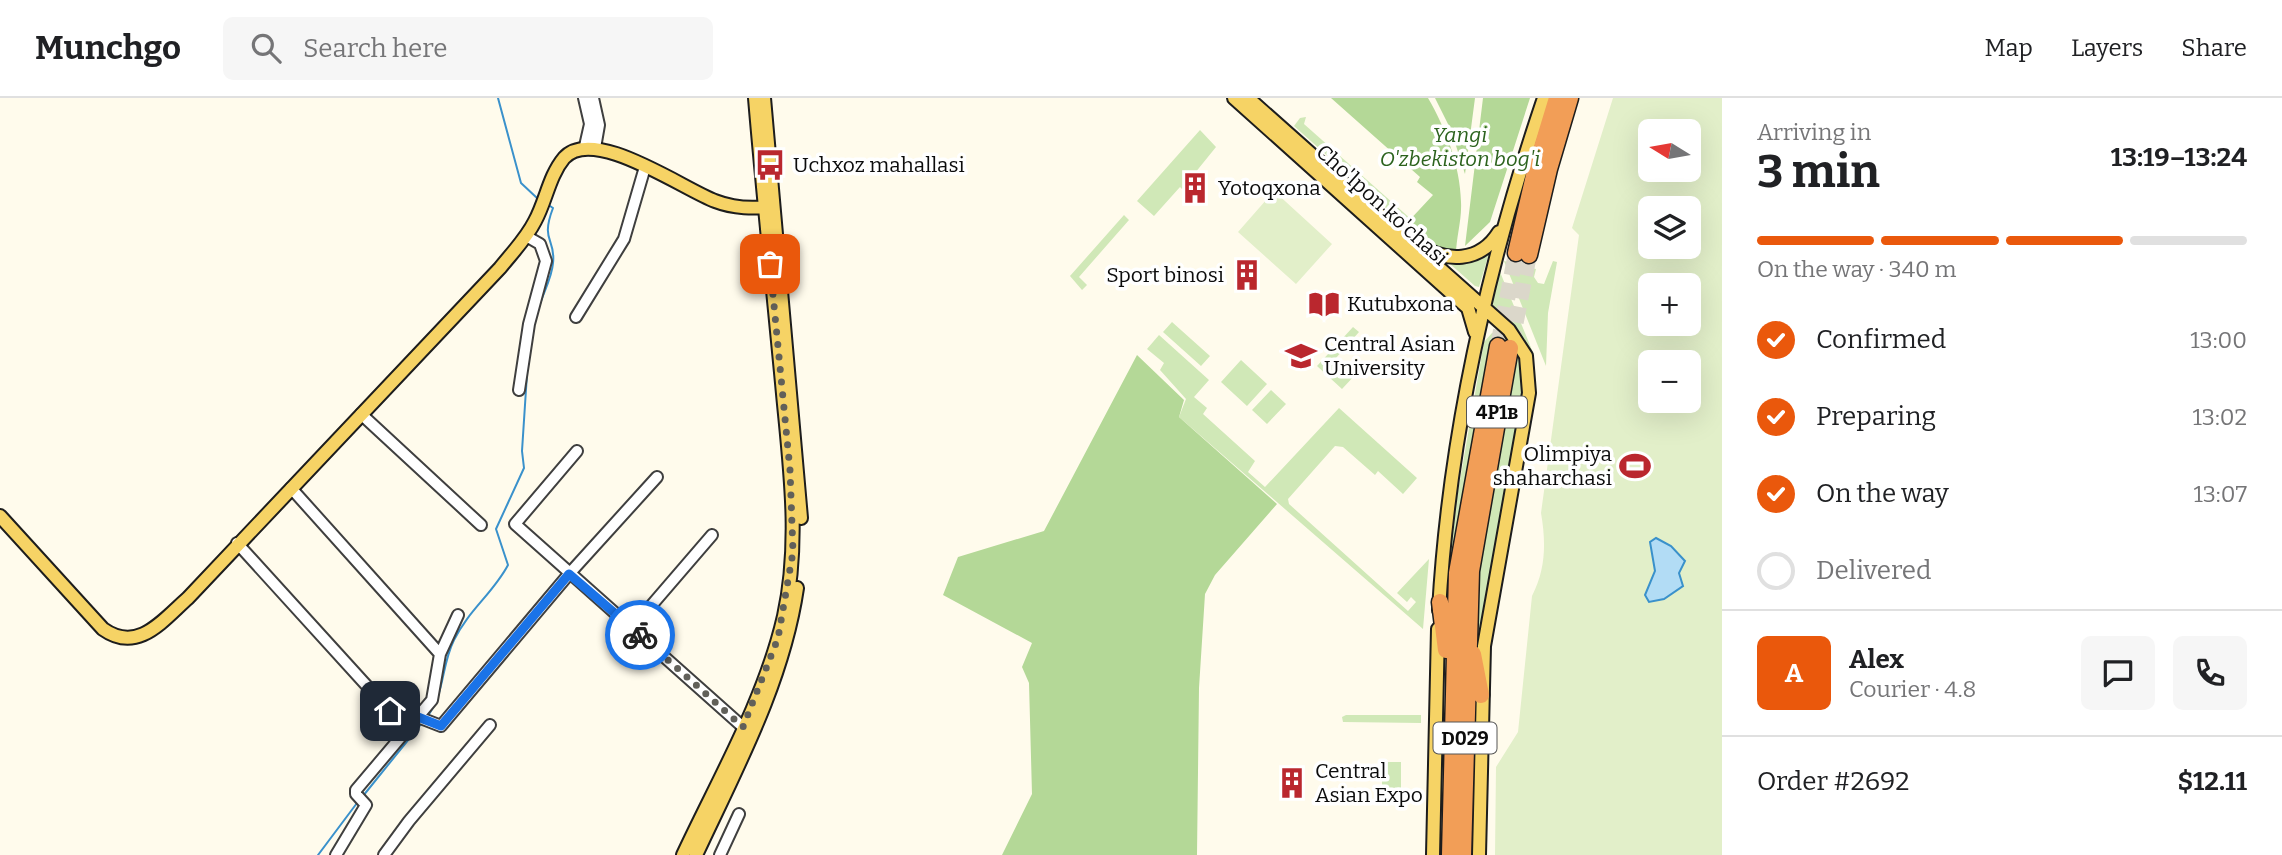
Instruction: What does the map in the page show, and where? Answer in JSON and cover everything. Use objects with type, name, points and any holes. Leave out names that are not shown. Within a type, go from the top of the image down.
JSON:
[{"type":"highway","points":[[1557,98],[1536,167],[1523,254],[1570,98]]},
{"type":"highway","name":"4Р1в","points":[[1485,477],[1504,347]]},
{"type":"highway","name":"D029","points":[[1463,855],[1463,525],[1504,347]]},
{"type":"highway","name":"D029","points":[[1461,621],[1485,477]]},
{"type":"highway","points":[[1440,602],[1453,694]]},
{"type":"highway","points":[[1461,621],[1481,695]]},
{"type":"highway","points":[[1453,694],[1461,621]]},
{"type":"highway","name":"D029","points":[[1450,855],[1453,694]]},
{"type":"main road","points":[[683,855],[701,830],[773,684],[787,641],[799,573],[800,486],[755,98]]},
{"type":"main road","points":[[696,855],[701,830],[778,638],[787,596],[793,539],[769,207],[764,98]]},
{"type":"main road","name":"Cho'lpon ko'chasi","points":[[1234,98],[1468,308],[1474,324],[1475,355]]},
{"type":"main road","name":"Cho'lpon ko'chasi","points":[[1248,98],[1509,330],[1526,356],[1530,389],[1490,602],[1481,695],[1479,855]]},
{"type":"main road","points":[[1433,855],[1440,602],[1452,486],[1483,307],[1509,209],[1544,98]]},
{"type":"main road","points":[[0,516],[103,629],[121,638],[148,633],[188,598],[237,543],[500,268],[526,236],[564,159],[590,147],[645,167],[716,202],[769,207]]},
{"type":"main road","points":[[1364,202],[1428,250],[1455,257],[1474,255],[1488,246],[1509,209]]},
{"type":"main road","points":[[1475,355],[1487,331],[1498,328],[1509,330]]},
{"type":"street","points":[[583,98],[590,124],[590,147]]},
{"type":"street","points":[[590,147],[599,125],[593,98]]},
{"type":"street","points":[[576,317],[624,239],[645,167]]},
{"type":"street","points":[[519,390],[529,324],[547,261],[540,244],[526,236]]},
{"type":"street","points":[[360,414],[481,525]]},
{"type":"street","points":[[577,451],[515,524],[743,727]]},
{"type":"street","points":[[422,718],[441,726],[569,574],[657,477]]},
{"type":"street","points":[[291,488],[440,654]]},
{"type":"street","points":[[632,628],[712,534]]},
{"type":"street","points":[[237,543],[407,730]]},
{"type":"street","points":[[336,855],[366,804],[356,794],[356,790],[407,730],[422,718],[432,700],[440,654],[458,615]]},
{"type":"street","points":[[384,855],[409,821],[490,725]]},
{"type":"street","points":[[720,855],[739,814]]},
{"type":"green space","points":[[1331,98],[1428,98],[1441,122],[1458,175],[1461,209],[1456,255],[1419,240],[1405,225],[1433,195],[1417,182],[1420,177]]},
{"type":"green space","name":"Yangi O'zbekiston bog'i","points":[[1435,98],[1475,98],[1465,174],[1451,130]]},
{"type":"green space","points":[[1483,98],[1530,98],[1490,222],[1465,246]]},
{"type":"green space","name":"Olimpiya shaharchasi","points":[[1613,98],[1722,98],[1722,855],[1495,855],[1496,767],[1518,732],[1532,596],[1544,555],[1541,513],[1579,235],[1572,228]]},
{"type":"green space","points":[[1306,117],[1304,124],[1412,220],[1405,225],[1294,126],[1300,118]]},
{"type":"green space","points":[[1200,130],[1216,147],[1182,189],[1180,187],[1154,216],[1137,201]]},
{"type":"green space","points":[[1274,191],[1332,244],[1296,284],[1238,232]]},
{"type":"green space","points":[[1124,215],[1129,220],[1079,277],[1087,285],[1082,290],[1070,276]]},
{"type":"green space","points":[[1490,250],[1479,287],[1449,263],[1473,260]]},
{"type":"green space","points":[[1504,261],[1536,269],[1534,277],[1538,283],[1544,284],[1553,261],[1557,262],[1548,313],[1546,366]]},
{"type":"green space","points":[[1498,267],[1534,355],[1532,368],[1492,304]]},
{"type":"green space","points":[[1172,322],[1210,356],[1201,366],[1163,332]]},
{"type":"green space","points":[[1353,327],[1359,332],[1336,358],[1356,374],[1342,389],[1317,366]]},
{"type":"green space","points":[[1503,332],[1519,350],[1526,381],[1479,643],[1474,624],[1492,345],[1458,519],[1448,611],[1445,603],[1452,526],[1484,342],[1492,333]]},
{"type":"green space","points":[[1159,335],[1209,380],[1194,397],[1207,408],[1203,414],[1255,461],[1248,472],[1265,487],[1339,408],[1417,478],[1403,494],[1378,471],[1375,475],[1343,447],[1335,446],[1288,499],[1289,504],[1408,611],[1416,602],[1411,597],[1407,602],[1397,593],[1429,559],[1423,629],[1179,417],[1186,399],[1160,370],[1164,363],[1147,349]]},
{"type":"green space","points":[[1137,355],[1184,400],[1179,417],[1277,504],[1215,575],[1205,594],[1199,688],[1197,855],[1002,855],[1032,794],[1029,683],[1022,667],[1032,643],[943,595],[958,557],[1044,531]]},
{"type":"green space","points":[[1241,360],[1267,384],[1247,406],[1221,382]]},
{"type":"green space","points":[[1271,390],[1286,404],[1267,424],[1252,410]]},
{"type":"green space","points":[[1421,715],[1421,723],[1343,722],[1342,717]]},
{"type":"green space","points":[[1382,762],[1401,762],[1401,794],[1382,794]]},
{"type":"water","points":[[1656,538],[1671,546],[1685,561],[1679,573],[1683,586],[1664,599],[1649,602],[1645,595],[1655,571],[1650,542]]},
{"type":"waterway","points":[[498,98],[521,183],[537,198]]},
{"type":"waterway","points":[[539,307],[553,263],[548,234],[553,208],[550,206]]},
{"type":"waterway","points":[[427,717],[437,699],[454,640],[508,565],[496,529],[524,468],[522,451],[527,374]]},
{"type":"waterway","points":[[363,796],[421,724]]},
{"type":"waterway","points":[[318,855],[357,803]]},
{"type":"tunnel","points":[[1498,346],[1516,253]]},
{"type":"tunnel","points":[[1511,346],[1529,255]]},
{"type":"way so far","points":[[640,635],[743,727],[778,638],[793,552],[790,470],[770,264]]},
{"type":"place","name":"Uchxoz mahallasi","points":[[770,165]]},
{"type":"place","name":"Yotoqxona","points":[[1195,188]]},
{"type":"place","name":"Sport binosi","points":[[1247,275]]},
{"type":"place","name":"Kutubxona","points":[[1324,304]]},
{"type":"place","name":"Central Asian University","points":[[1301,356]]},
{"type":"place","name":"Olimpiya shaharchasi","points":[[1635,466]]},
{"type":"place","name":"Central Asian Expo","points":[[1292,783]]},
{"type":"route","points":[[390,711],[407,730],[418,717],[441,726],[569,574],[640,635]]}]
